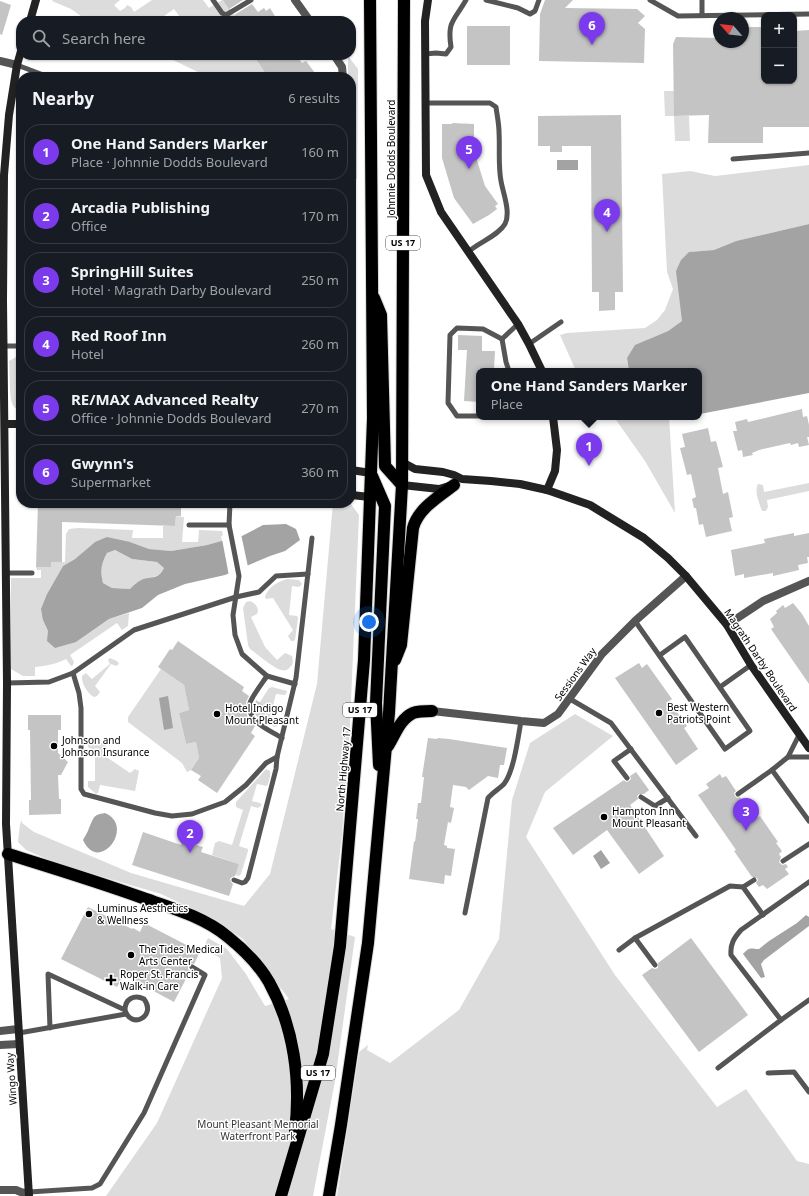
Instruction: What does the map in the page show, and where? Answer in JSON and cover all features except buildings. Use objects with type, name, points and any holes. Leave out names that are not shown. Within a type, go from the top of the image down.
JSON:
[{"type":"highway","name":"Johnnie Dodds Boulevard","points":[[370,0],[373,418],[371,473]]},
{"type":"highway","name":"Johnnie Dodds Boulevard","points":[[402,485],[404,0]]},
{"type":"highway","points":[[372,292],[381,315],[385,466],[402,485]]},
{"type":"highway","points":[[371,473],[385,506],[376,703],[382,803]]},
{"type":"highway","name":"North Highway 17","points":[[282,1192],[323,1054],[340,946],[364,660],[371,473]]},
{"type":"highway","points":[[392,666],[402,645],[413,528],[415,521],[432,501],[458,482]]},
{"type":"highway","name":"US 17","points":[[329,1196],[368,942],[387,749],[402,485]]},
{"type":"highway","points":[[387,749],[406,718],[413,713],[432,711]]},
{"type":"highway","points":[[8,854],[86,878],[193,916],[228,936],[259,968],[278,1000],[289,1031],[294,1055],[298,1102],[295,1131],[282,1192]]},
{"type":"street","points":[[31,16],[36,0]]},
{"type":"street","points":[[295,0],[306,16]]},
{"type":"street","points":[[428,0],[425,21],[426,175],[441,212],[518,324],[530,344],[541,368]]},
{"type":"street","name":"Wingo Way","points":[[18,60],[3,156],[2,175],[4,346],[2,423],[3,527],[6,573],[6,824],[26,1194]]},
{"type":"street","points":[[337,60],[342,67],[342,72]]},
{"type":"street","points":[[0,61],[17,65]]},
{"type":"street","points":[[547,490],[555,471],[557,450],[552,420]]},
{"type":"street","points":[[2,423],[16,424]]},
{"type":"street","name":"Magrath Darby Boulevard","points":[[402,462],[415,469],[454,475],[458,482]]},
{"type":"street","points":[[356,471],[371,473]]},
{"type":"street","name":"Magrath Darby Boulevard","points":[[402,485],[439,489],[458,482],[520,484],[547,490],[590,505],[618,521],[644,538],[668,558],[686,576],[727,626],[751,666],[809,748]]},
{"type":"street","points":[[356,496],[370,497]]},
{"type":"street","name":"Sessions Way","points":[[432,711],[544,722],[558,714],[602,654],[635,621],[686,576]]},
{"type":"street","points":[[727,626],[763,601],[809,581]]},
{"type":"street","points":[[0,1031],[18,1031]]},
{"type":"street","points":[[0,1045],[19,1044]]},
{"type":"street","points":[[0,1190],[16,1190],[26,1194]]},
{"type":"lane","points":[[213,0],[222,13],[226,15],[251,0]]},
{"type":"lane","points":[[425,54],[446,54],[451,47],[449,33],[452,20],[466,0]]},
{"type":"lane","points":[[486,0],[518,8],[530,14],[535,11],[539,0]]},
{"type":"lane","points":[[650,0],[678,16],[809,14]]},
{"type":"lane","points":[[702,0],[702,15]]},
{"type":"lane","points":[[17,65],[35,72]]},
{"type":"lane","points":[[426,103],[490,104],[496,107],[499,130],[499,165],[507,207],[506,222],[499,231],[476,245],[468,252]]},
{"type":"lane","points":[[733,159],[809,153]]},
{"type":"lane","points":[[530,344],[561,322]]},
{"type":"lane","points":[[502,339],[518,324]]},
{"type":"lane","points":[[476,416],[458,416],[448,403],[450,335],[457,328],[484,329],[502,339]]},
{"type":"lane","points":[[502,339],[508,368]]},
{"type":"lane","points":[[4,346],[16,346]]},
{"type":"lane","points":[[230,508],[229,525],[232,533],[239,576],[233,622],[235,635],[242,654],[267,676],[295,684]]},
{"type":"lane","points":[[189,526],[229,525]]},
{"type":"lane","points":[[234,880],[242,883],[248,878],[276,769],[277,757],[295,684],[312,538]]},
{"type":"lane","points":[[6,573],[32,573]]},
{"type":"lane","points":[[7,683],[49,682],[73,674],[134,630],[236,597],[259,592],[276,576],[308,574]]},
{"type":"lane","points":[[635,621],[725,749],[750,731],[686,637],[660,655]]},
{"type":"lane","points":[[720,687],[751,666]]},
{"type":"lane","points":[[73,674],[79,693],[81,708],[80,776],[81,789],[84,794],[155,813],[172,816],[192,814],[225,802],[246,785],[266,763],[277,757]]},
{"type":"lane","points":[[267,676],[250,703],[250,711],[254,721],[282,738]]},
{"type":"lane","points":[[570,699],[611,724],[696,836]]},
{"type":"lane","points":[[465,913],[488,798],[493,792],[503,785],[510,774],[522,721]]},
{"type":"lane","points":[[738,794],[788,757],[799,735]]},
{"type":"lane","points":[[627,778],[614,761],[631,749]]},
{"type":"lane","points":[[788,757],[809,757]]},
{"type":"lane","points":[[772,770],[809,821]]},
{"type":"lane","points":[[641,796],[655,806],[668,798]]},
{"type":"lane","points":[[783,861],[809,844]]},
{"type":"lane","points":[[619,950],[635,938],[730,886],[743,887],[754,880]]},
{"type":"lane","points":[[781,1020],[731,955],[730,946],[735,937],[742,930],[809,882]]},
{"type":"lane","points":[[743,887],[763,915]]},
{"type":"lane","points":[[635,938],[655,965]]},
{"type":"lane","points":[[26,1194],[92,1188],[100,1184],[144,1113],[205,975],[192,967]]},
{"type":"lane","points":[[50,1028],[48,974],[125,1012],[128,1017],[133,1020],[143,1018],[148,1012],[146,1002],[137,996],[131,998],[126,1002],[125,1012]]},
{"type":"lane","points":[[718,1068],[809,1000]]},
{"type":"lane","points":[[18,1031],[50,1028],[125,1012]]},
{"type":"lane","points":[[768,1073],[794,1072],[809,1092]]},
{"type":"green space","points":[[120,0],[114,5],[120,11],[127,5],[131,7],[134,12],[152,0],[203,0],[209,8],[224,0],[235,16],[179,16],[174,9],[164,16],[81,16],[71,9],[52,1]]},
{"type":"green space","points":[[173,60],[256,60],[265,72],[198,72]]},
{"type":"green space","points":[[348,60],[351,60],[358,69],[357,179],[356,72],[348,72]]},
{"type":"green space","points":[[664,91],[674,91],[674,116],[665,116]]},
{"type":"green space","points":[[674,116],[689,116],[690,141],[675,141]]},
{"type":"green space","points":[[809,165],[809,224],[736,241],[714,250],[689,252],[682,321],[668,331],[649,339],[627,358],[629,368],[575,368],[560,335],[567,333],[645,328],[657,320],[665,310],[673,289],[667,272],[662,174],[690,171],[715,176]]},
{"type":"green space","points":[[16,357],[16,409],[11,399],[9,361]]},
{"type":"green space","points":[[616,420],[669,420],[675,513],[645,461]]},
{"type":"green space","points":[[809,483],[809,491],[767,500],[768,507],[766,511],[762,511],[758,501],[758,484],[763,485],[764,492]]},
{"type":"green space","name":"Mount Pleasant Memorial Waterfront Park","points":[[333,508],[354,508],[359,515],[350,724],[342,835],[331,929],[355,937],[335,1081],[313,1196],[106,1196],[157,1123],[222,978],[220,958],[203,948],[208,938],[227,949],[246,974],[265,1006],[289,999],[243,939],[214,919],[161,894],[56,863],[26,850],[18,842],[20,824],[22,820],[22,823],[34,832],[131,873],[244,906],[270,874],[317,684]]},
{"type":"green space","points":[[176,516],[184,517],[182,542],[198,542],[199,530],[222,531],[222,541],[171,551],[149,549],[130,542],[95,542],[75,559],[63,566],[47,594],[43,620],[48,631],[76,642],[109,619],[129,613],[128,626],[122,630],[117,623],[70,655],[74,662],[71,666],[66,659],[35,667],[35,676],[23,676],[11,669],[11,578],[41,578],[41,570],[37,570],[36,567],[51,567],[51,562],[65,562],[66,534],[69,529],[133,530],[132,538],[163,538],[163,526],[175,526]]},
{"type":"green space","points":[[115,550],[132,559],[157,562],[164,568],[157,576],[143,579],[130,589],[112,588],[103,583],[102,568],[103,561],[107,553]]},
{"type":"green space","points":[[287,579],[299,580],[302,584],[299,587],[292,586],[289,615],[297,616],[298,618],[295,640],[293,641],[291,641],[288,636],[293,630],[273,598],[266,599],[265,597],[268,590],[273,585]]},
{"type":"green space","points":[[250,601],[255,604],[257,608],[257,614],[251,617],[265,647],[277,660],[285,653],[292,656],[293,663],[287,670],[275,667],[250,649],[248,645],[243,608],[246,602]]},
{"type":"green space","points":[[110,658],[117,661],[119,664],[116,666],[111,664],[95,686],[100,692],[94,697],[85,688],[82,676],[86,673],[92,679],[110,664],[108,660]]},
{"type":"green space","points":[[161,669],[184,685],[189,710],[179,713],[186,744],[196,742],[199,758],[191,770],[187,772],[182,763],[128,722],[128,717]]},
{"type":"green space","points":[[272,687],[287,691],[285,695],[276,694],[270,717],[279,719],[280,721],[278,726],[274,727],[258,714],[258,705],[269,688]]},
{"type":"green space","points":[[575,714],[613,736],[545,792],[526,837],[615,975],[717,1107],[746,1089],[797,1161],[809,1164],[809,1196],[337,1196],[359,1052],[368,1045],[367,1050],[390,1063],[459,1010],[499,939],[512,800],[530,743]]},
{"type":"green space","points":[[92,738],[107,746],[102,754],[130,773],[135,769],[139,771],[135,791],[100,785],[98,793],[96,794],[88,787],[88,781],[95,781],[95,752],[88,747],[88,744]]},
{"type":"green space","points":[[266,769],[270,771],[270,778],[267,786],[257,784],[252,801],[262,805],[258,808],[251,806],[239,846],[248,849],[248,851],[241,874],[239,876],[235,875],[239,864],[212,855],[215,843],[219,841],[232,845],[243,810],[236,807],[236,802]]},
{"type":"shaded area","points":[[557,160],[578,160],[578,170],[557,170]]},
{"type":"shaded area","points":[[809,224],[809,393],[702,414],[702,368],[629,368],[627,358],[635,345],[668,331],[682,321],[676,271],[681,260],[689,252],[714,250],[736,241]]},
{"type":"shaded area","points":[[286,524],[296,529],[300,540],[285,551],[225,575],[185,584],[158,595],[142,608],[109,619],[76,642],[55,648],[47,641],[48,631],[43,620],[41,609],[47,594],[63,566],[75,559],[95,542],[107,537],[130,542],[149,549],[171,551],[207,545],[242,536],[263,525]],"holes":[[[115,550],[132,559],[157,562],[164,568],[157,576],[141,580],[130,589],[112,588],[103,583],[102,568],[103,561],[107,553]]]},
{"type":"shaded area","points":[[168,696],[173,728],[164,730],[159,698]]},
{"type":"shaded area","points":[[105,813],[114,819],[117,828],[116,836],[112,844],[105,850],[98,852],[90,849],[83,840],[94,818]]},
{"type":"shaded area","points":[[601,850],[610,863],[601,869],[593,856]]},
{"type":"shaded area","points":[[806,915],[809,917],[809,926],[764,960],[761,964],[765,977],[761,978],[743,954],[745,951],[752,948],[759,949],[797,923]]},
{"type":"pier","points":[[241,534],[248,567],[229,576],[222,539]]},
{"type":"place","name":"Gwynn's","points":[[592,45]]},
{"type":"place","name":"RE/MAX Advanced Realty","points":[[469,169]]},
{"type":"place","name":"Red Roof Inn","points":[[607,232]]},
{"type":"place","name":"One Hand Sanders Marker","points":[[589,466]]},
{"type":"place","name":"Best Western Patriots Point","points":[[659,713]]},
{"type":"place","name":"Hotel Indigo Mount Pleasant","points":[[217,714]]},
{"type":"place","name":"Johnson and Johnson Insurance","points":[[54,746]]},
{"type":"place","name":"Hampton Inn Mount Pleasant","points":[[604,817]]},
{"type":"place","name":"SpringHill Suites","points":[[746,831]]},
{"type":"place","name":"Arcadia Publishing","points":[[190,853]]},
{"type":"place","name":"Luminus Aesthetics & Wellness","points":[[89,914]]},
{"type":"place","name":"The Tides Medical Arts Center","points":[[131,955]]},
{"type":"place","name":"Roper St. Francis Walk-in Care","points":[[111,980]]}]
